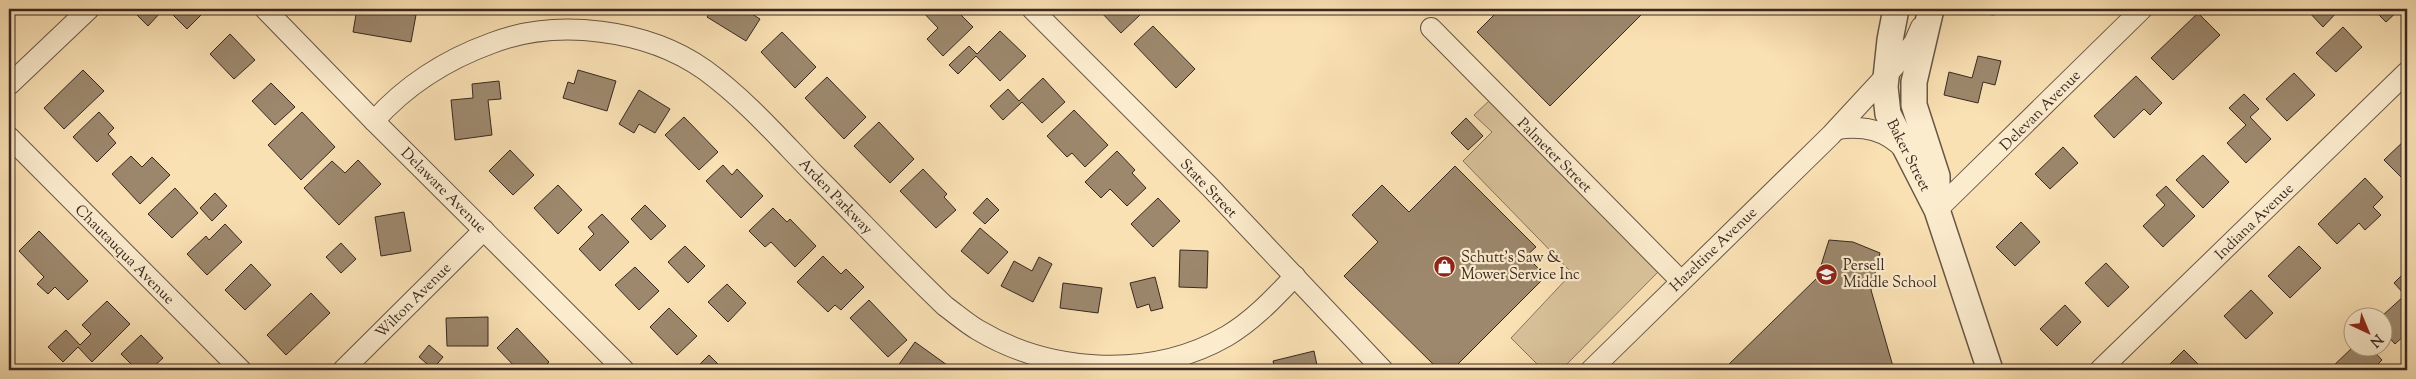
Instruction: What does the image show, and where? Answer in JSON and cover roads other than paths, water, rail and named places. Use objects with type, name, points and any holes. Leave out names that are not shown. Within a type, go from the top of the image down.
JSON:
[{"type":"street","points":[[9,85],[89,9]]},
{"type":"street","name":"Delaware Avenue","points":[[265,9],[374,121],[624,370]]},
{"type":"street","name":"State Street","points":[[1032,9],[1295,276],[1383,370]]},
{"type":"street","name":"Baker Street","points":[[1896,9],[1886,76],[1888,114],[1937,210],[1990,370]]},
{"type":"street","name":"Baker Street","points":[[1930,9],[1914,82],[1914,105],[1937,176],[1937,210]]},
{"type":"street","name":"Hazeltine Avenue","points":[[1591,370],[1837,129],[1914,43],[1930,9]]},
{"type":"street","name":"Delevan Avenue","points":[[1937,210],[2142,9]]},
{"type":"street","name":"Palmeter Street","points":[[1431,28],[1681,281]]},
{"type":"street","name":"Arden Parkway","points":[[374,121],[417,80],[445,62],[508,36],[547,29],[581,29],[614,34],[652,45],[703,69],[749,108],[944,306],[978,330],[1035,356],[1076,365],[1118,367],[1162,361],[1204,348],[1227,336],[1261,312],[1295,276]]},
{"type":"street","name":"Indiana Avenue","points":[[2100,370],[2407,72]]},
{"type":"street","points":[[1837,129],[1860,126],[1896,141],[1907,152]]},
{"type":"street","name":"Chautauqua Avenue","points":[[9,137],[241,370]]},
{"type":"street","name":"Wilton Avenue","points":[[343,370],[484,230]]},
{"type":"place","name":"Schutt's Saw & Mower Service Inc","points":[[1445,266]]},
{"type":"place","name":"Persell Middle School","points":[[1827,274]]}]
